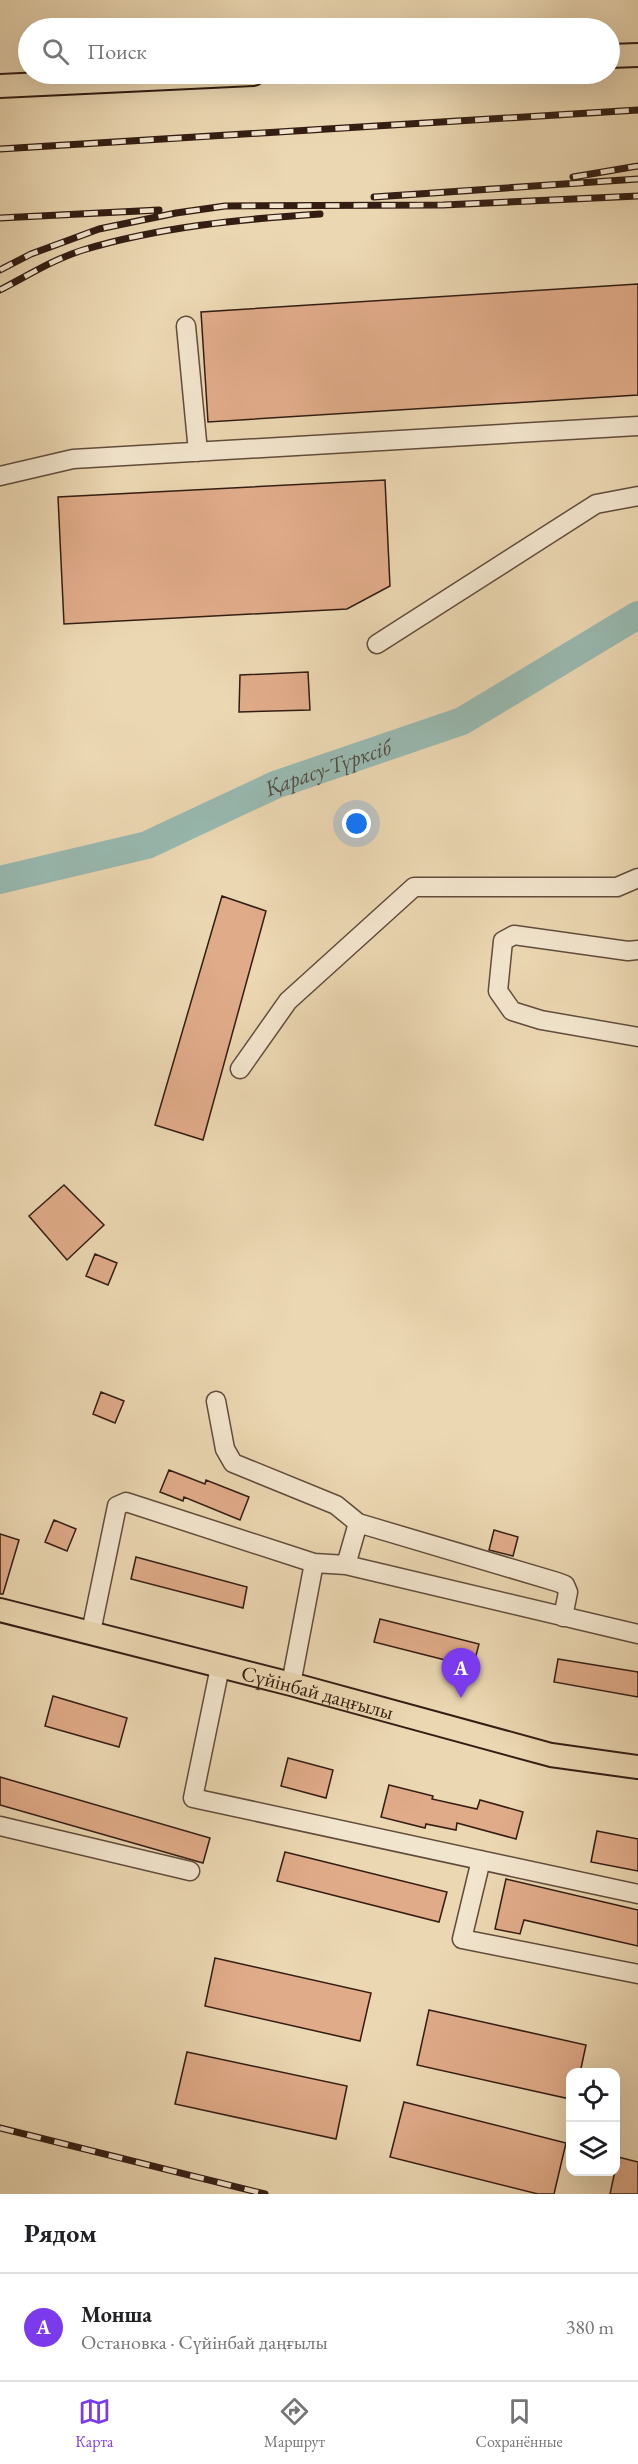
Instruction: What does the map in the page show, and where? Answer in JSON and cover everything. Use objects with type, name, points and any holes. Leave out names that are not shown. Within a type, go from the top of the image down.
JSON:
[{"type":"main road","points":[[620,56],[638,55]]},
{"type":"main road","points":[[0,86],[42,84]]},
{"type":"main road","name":"Сүйінбай даңғылы","points":[[0,1610],[291,1684],[551,1755],[638,1767]]},
{"type":"street","points":[[186,326],[198,452]]},
{"type":"street","points":[[0,476],[73,459],[638,426]]},
{"type":"street","points":[[377,644],[596,504],[638,496]]},
{"type":"street","points":[[240,1069],[288,1001],[414,887],[617,887],[638,878]]},
{"type":"street","points":[[638,950],[628,951],[514,935],[503,941],[498,991],[512,1011],[541,1020],[638,1037]]},
{"type":"street","points":[[216,1401],[225,1449],[234,1463],[336,1505],[358,1523],[565,1585],[568,1592],[563,1617]]},
{"type":"street","points":[[91,1632],[117,1506],[126,1502],[314,1563],[346,1565],[638,1634]]},
{"type":"street","points":[[346,1565],[358,1523]]},
{"type":"street","points":[[291,1684],[314,1563]]},
{"type":"street","points":[[220,1667],[193,1798],[638,1894]]},
{"type":"street","points":[[0,1826],[190,1871]]},
{"type":"street","points":[[481,1860],[462,1939],[638,1974]]},
{"type":"building","points":[[638,284],[638,395],[208,422],[201,312]]},
{"type":"building","points":[[385,480],[390,586],[347,609],[64,624],[58,497]]},
{"type":"building","points":[[308,672],[310,710],[239,712],[240,675]]},
{"type":"building","points":[[222,896],[266,911],[203,1140],[155,1125]]},
{"type":"building","points":[[64,1185],[104,1225],[67,1260],[29,1216]]},
{"type":"building","points":[[95,1254],[117,1263],[108,1285],[86,1276]]},
{"type":"building","points":[[101,1392],[124,1401],[115,1423],[93,1414]]},
{"type":"building","points":[[169,1470],[205,1484],[206,1480],[249,1497],[240,1520],[184,1497],[183,1501],[160,1492]]},
{"type":"building","points":[[54,1520],[76,1529],[67,1551],[45,1542]]},
{"type":"building","points":[[494,1530],[518,1537],[513,1556],[489,1550]]},
{"type":"building","points":[[0,1534],[19,1540],[3,1594],[0,1594]]},
{"type":"building","points":[[136,1557],[247,1587],[243,1608],[131,1579]]},
{"type":"building","points":[[380,1619],[479,1644],[473,1667],[374,1642]]},
{"type":"building","points":[[558,1659],[638,1672],[638,1697],[554,1682]]},
{"type":"building","points":[[53,1696],[127,1718],[119,1747],[45,1726]]},
{"type":"building","points":[[288,1758],[333,1770],[326,1798],[281,1786]]},
{"type":"building","points":[[0,1777],[210,1838],[203,1863],[0,1805]]},
{"type":"building","points":[[389,1785],[433,1796],[432,1799],[477,1809],[480,1800],[523,1812],[516,1839],[457,1823],[456,1830],[426,1824],[425,1828],[381,1817]]},
{"type":"building","points":[[597,1831],[638,1839],[638,1871],[591,1862]]},
{"type":"building","points":[[285,1852],[447,1892],[439,1922],[277,1881]]},
{"type":"building","points":[[506,1879],[638,1910],[638,1946],[524,1920],[520,1934],[495,1929]]},
{"type":"building","points":[[215,1958],[371,1993],[360,2041],[205,2006]]},
{"type":"building","points":[[429,2010],[586,2045],[581,2068],[566,2068],[566,2098],[417,2065]]},
{"type":"building","points":[[187,2052],[347,2086],[336,2139],[175,2104]]},
{"type":"building","points":[[404,2102],[566,2143],[554,2194],[538,2194],[390,2157]]},
{"type":"building","points":[[620,2158],[638,2162],[638,2194],[610,2194],[614,2176],[620,2176]]},
{"type":"waterway","name":"Қарасу-Түрксіб","points":[[0,880],[147,845],[275,785],[462,721],[638,615]]},
{"type":"railway","points":[[0,149],[638,110]]},
{"type":"railway","points":[[573,177],[638,166]]},
{"type":"railway","points":[[374,197],[638,179]]},
{"type":"railway","points":[[0,270],[31,254],[99,229],[176,213],[225,206],[443,205],[638,196]]},
{"type":"railway","points":[[0,218],[159,210]]},
{"type":"railway","points":[[0,290],[62,258],[83,250],[141,235],[200,225],[320,214]]},
{"type":"railway","points":[[0,2128],[265,2194]]},
{"type":"place","name":"Монша","points":[[461,1698]]}]
